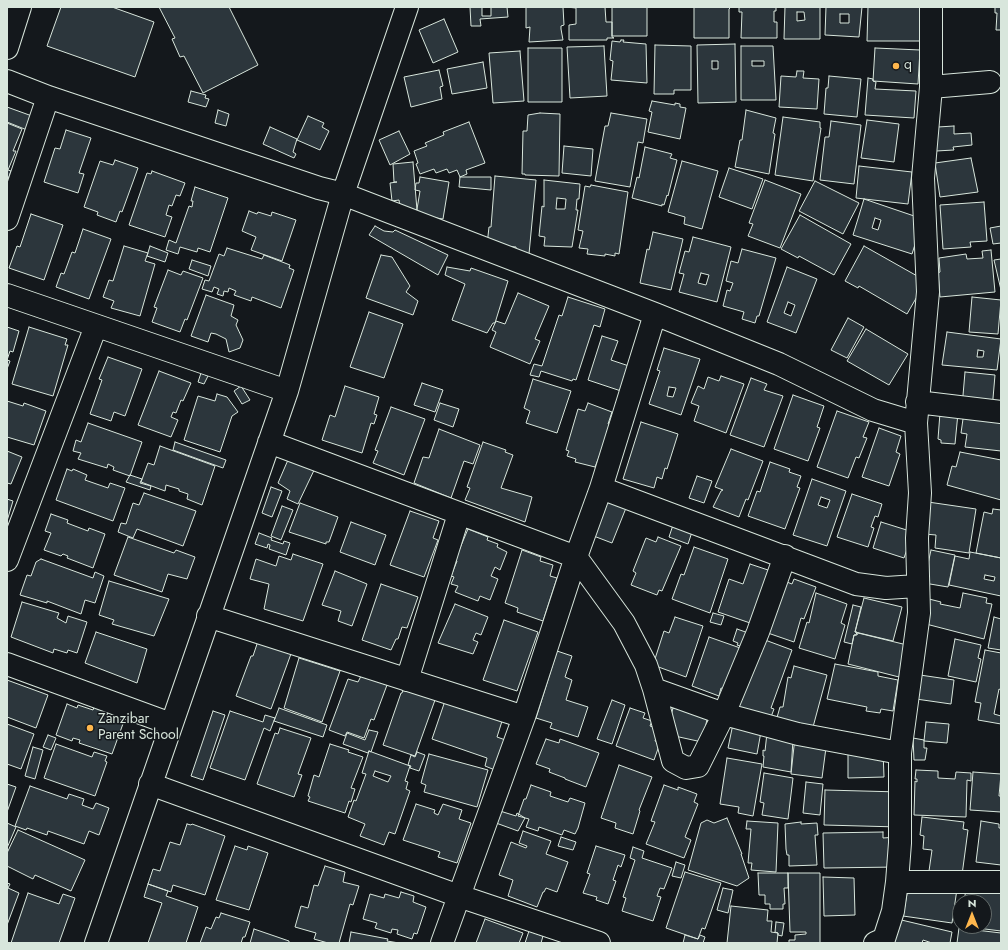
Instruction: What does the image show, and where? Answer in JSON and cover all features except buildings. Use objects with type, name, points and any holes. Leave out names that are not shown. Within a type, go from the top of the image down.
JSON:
[{"type":"street","points":[[7,48],[20,7]]},
{"type":"street","points":[[96,943],[287,391],[343,194],[407,7]]},
{"type":"street","points":[[875,943],[884,939],[893,911],[897,882],[900,843],[900,753],[919,613],[917,586],[917,538],[920,493],[917,412],[928,292],[923,178],[931,87],[931,7]]},
{"type":"street","points":[[7,81],[48,98],[319,188],[343,194],[655,314],[780,364],[873,410],[917,412],[1001,412]]},
{"type":"street","points":[[931,87],[990,82]]},
{"type":"street","points":[[7,219],[48,98]]},
{"type":"street","points":[[7,295],[287,391]]},
{"type":"street","points":[[442,943],[524,717],[576,557],[601,488],[655,314]]},
{"type":"street","points":[[7,560],[96,326]]},
{"type":"street","points":[[269,442],[576,557],[624,623],[646,665],[654,689],[673,761],[686,768],[698,766],[724,714],[758,632],[786,556]]},
{"type":"street","points":[[601,488],[786,556],[856,584],[886,588],[917,586]]},
{"type":"street","points":[[407,680],[460,514]]},
{"type":"street","points":[[208,616],[524,717]]},
{"type":"street","points":[[7,664],[171,724]]},
{"type":"street","points":[[654,689],[724,714],[798,734],[900,753]]},
{"type":"street","points":[[150,784],[459,896],[599,943]]},
{"type":"street","points":[[897,882],[1001,882]]},
{"type":"place","name":"q","points":[[896,66]]},
{"type":"place","name":"Zanzibar Parent School","points":[[90,728]]}]
